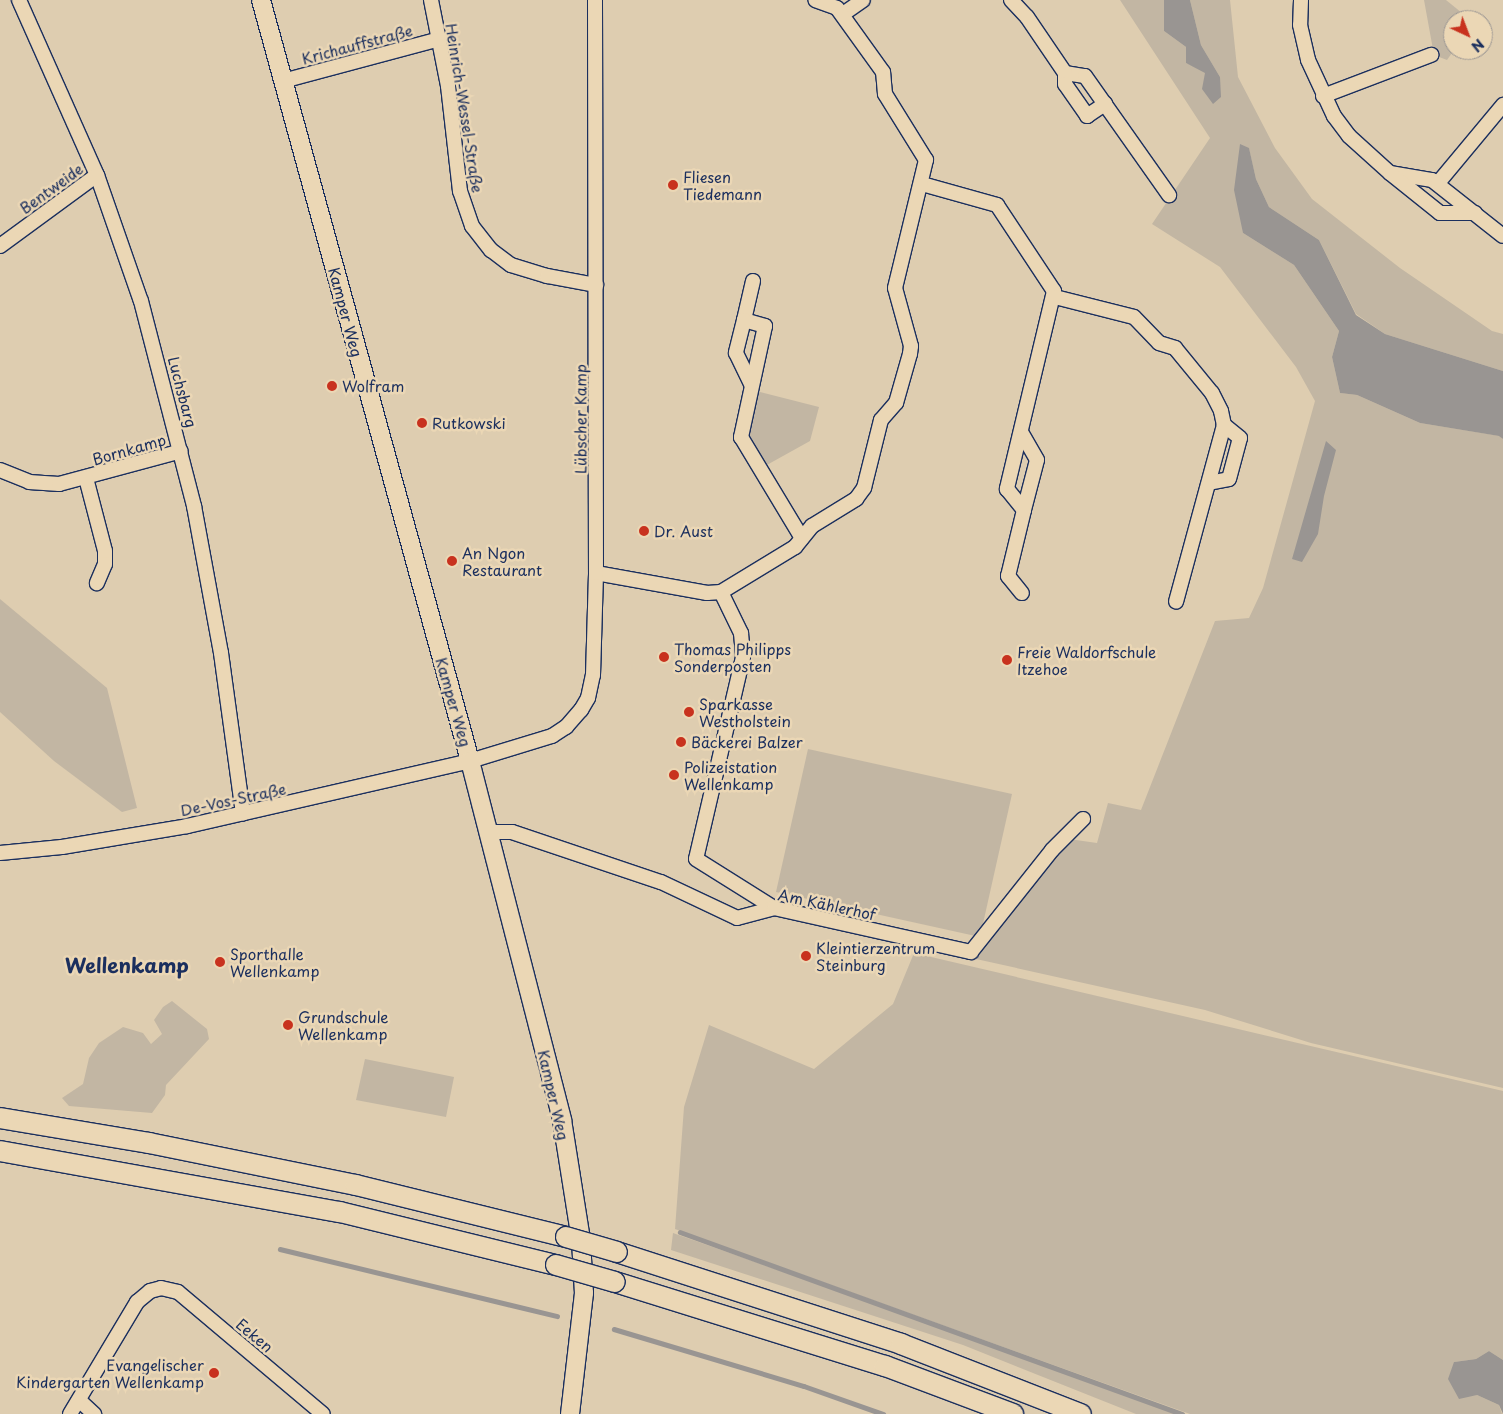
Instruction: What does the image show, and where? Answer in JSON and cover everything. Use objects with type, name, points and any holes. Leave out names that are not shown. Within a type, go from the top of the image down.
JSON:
[{"type":"highway","points":[[0,1118],[149,1143],[347,1183],[566,1237],[901,1344],[1082,1414]]},
{"type":"highway","points":[[0,1151],[340,1212],[556,1265],[884,1366],[1012,1414]]},
{"type":"main road","name":"Kamper Weg","points":[[261,0],[470,761],[562,1120],[581,1240],[584,1293],[570,1414]]},
{"type":"street","name":"Luchsbarg","points":[[19,0],[97,175],[141,301],[182,451],[221,653],[243,813]]},
{"type":"street","name":"Heinrich-Wessel-Straße","points":[[430,0],[440,39],[460,190],[472,226],[491,250],[511,265],[547,276],[596,285]]},
{"type":"street","name":"Lübscher Kamp","points":[[470,761],[552,736],[566,727],[581,710],[588,698],[593,675],[596,573],[595,0]]},
{"type":"street","points":[[596,573],[707,593],[721,592],[795,546],[812,526],[860,494],[881,420],[896,404],[911,346],[895,288],[926,166],[924,154],[885,94],[883,72],[843,14],[829,4],[815,0]]},
{"type":"street","points":[[843,14],[863,0]]},
{"type":"street","points":[[1011,0],[1027,17],[1065,73],[1065,84],[1087,116],[1105,104]]},
{"type":"street","points":[[1301,0],[1303,39],[1323,96],[1349,136],[1390,173],[1440,213],[1475,213]]},
{"type":"street","name":"Krichauffstraße","points":[[283,81],[440,39]]},
{"type":"street","points":[[1323,96],[1431,55]]},
{"type":"street","points":[[1065,73],[1085,76],[1169,195]]},
{"type":"street","points":[[1438,184],[1502,105]]},
{"type":"street","points":[[1390,173],[1438,184],[1503,236]]},
{"type":"street","name":"Bentweide","points":[[0,246],[97,175]]},
{"type":"street","points":[[922,184],[998,205],[1052,286],[1055,297],[1007,489],[1024,510]]},
{"type":"street","points":[[751,384],[736,353],[753,281]]},
{"type":"street","points":[[1055,297],[1134,317],[1159,343],[1175,348],[1212,393],[1224,425],[1240,438],[1228,479],[1209,484]]},
{"type":"street","points":[[744,320],[766,326],[751,384],[741,438],[802,538]]},
{"type":"street","points":[[1176,602],[1224,425]]},
{"type":"street","points":[[1021,432],[1037,460],[1008,576],[1022,593]]},
{"type":"street","name":"Bornkamp","points":[[0,470],[38,484],[58,484],[182,451]]},
{"type":"street","name":"Bornkamp","points":[[86,478],[105,551],[105,564],[97,583]]},
{"type":"street","points":[[721,592],[741,633],[743,657],[696,859],[774,908]]},
{"type":"street","name":"De-Vos-Straße","points":[[0,853],[117,838],[243,813],[470,761]]},
{"type":"street","name":"Am Kählerhof","points":[[488,832],[512,832],[661,882],[738,918],[774,908],[972,952],[1052,850],[1083,819]]},
{"type":"street","name":"Eeken","points":[[79,1400],[137,1302],[150,1291],[161,1288],[178,1292],[323,1414]]},
{"type":"street","points":[[70,1414],[79,1400],[94,1414]]},
{"type":"shaded area","points":[[1120,0],[1164,0],[1164,31],[1186,47],[1186,63],[1220,77],[1201,45],[1190,0],[1230,0],[1238,77],[1275,148],[1312,199],[1400,268],[1492,331],[1503,334],[1503,371],[1385,334],[1356,314],[1319,240],[1269,207],[1256,179],[1249,149],[1240,145],[1243,233],[1294,265],[1339,331],[1332,357],[1340,393],[1357,395],[1420,423],[1500,436],[1503,439],[1503,1088],[1311,1043],[1205,1010],[976,959],[1069,839],[1097,843],[1108,803],[1141,810],[1215,621],[1249,618],[1263,588],[1315,401],[1296,367],[1220,267],[1152,224],[1210,138]]},
{"type":"shaded area","points":[[1164,0],[1190,0],[1201,45],[1220,77],[1221,97],[1213,104],[1202,89],[1205,73],[1186,63],[1186,47],[1164,31]]},
{"type":"shaded area","points":[[1424,0],[1446,0],[1458,10],[1443,10],[1443,58],[1434,55]]},
{"type":"shaded area","points":[[1240,144],[1249,148],[1256,179],[1269,207],[1319,240],[1356,315],[1385,334],[1503,371],[1503,439],[1499,436],[1420,423],[1357,395],[1340,393],[1332,357],[1339,331],[1294,265],[1243,233],[1234,190]]},
{"type":"shaded area","points":[[756,391],[819,407],[810,441],[765,466],[747,436]]},
{"type":"shaded area","points":[[1326,441],[1336,450],[1324,496],[1318,534],[1302,562],[1292,559]]},
{"type":"shaded area","points":[[0,599],[107,688],[137,808],[122,812],[54,761],[0,712]]},
{"type":"shaded area","points":[[808,749],[1012,794],[980,937],[776,892]]},
{"type":"shaded area","points":[[914,953],[1503,1091],[1503,1360],[1489,1351],[1476,1359],[1454,1362],[1462,1396],[1477,1395],[1499,1405],[1502,1414],[1190,1414],[675,1229],[684,1107],[709,1025],[814,1069],[893,1004]]},
{"type":"shaded area","points":[[172,1001],[207,1029],[209,1039],[166,1085],[165,1095],[152,1113],[69,1106],[62,1098],[83,1084],[89,1058],[99,1043],[123,1027],[143,1033],[151,1044],[162,1034],[154,1020],[163,1007]]},
{"type":"shaded area","points":[[365,1059],[454,1077],[446,1117],[356,1100]]},
{"type":"shaded area","points":[[673,1233],[1176,1414],[1136,1414],[963,1345],[671,1250]]},
{"type":"shaded area","points":[[1489,1351],[1503,1360],[1503,1414],[1499,1405],[1477,1395],[1459,1399],[1448,1379],[1454,1362],[1476,1359]]},
{"type":"waterway","points":[[680,1232],[1182,1414]]},
{"type":"waterway","points":[[280,1249],[557,1316]]},
{"type":"waterway","points":[[614,1329],[804,1386],[883,1414]]},
{"type":"place","name":"Fliesen Tiedemann","points":[[673,185]]},
{"type":"place","name":"Wolfram","points":[[332,386]]},
{"type":"place","name":"Rutkowski","points":[[422,423]]},
{"type":"place","name":"Dr. Aust","points":[[644,531]]},
{"type":"place","name":"An Ngon Restaurant","points":[[452,561]]},
{"type":"place","name":"Thomas Philipps Sonderposten","points":[[664,657]]},
{"type":"place","name":"Freie Waldorfschule Itzehoe","points":[[1007,660]]},
{"type":"place","name":"Sparkasse Westholstein","points":[[689,712]]},
{"type":"place","name":"Bäckerei Balzer","points":[[681,742]]},
{"type":"place","name":"Polizeistation Wellenkamp","points":[[674,775]]},
{"type":"place","name":"Kleintierzentrum Steinburg","points":[[806,956]]},
{"type":"place","name":"Sporthalle Wellenkamp","points":[[220,962]]},
{"type":"place","name":"Grundschule Wellenkamp","points":[[288,1025]]},
{"type":"place","name":"Evangelischer Kindergarten Wellenkamp","points":[[214,1373]]},
{"type":"district","name":"Wellenkamp","points":[[127,965]]}]
